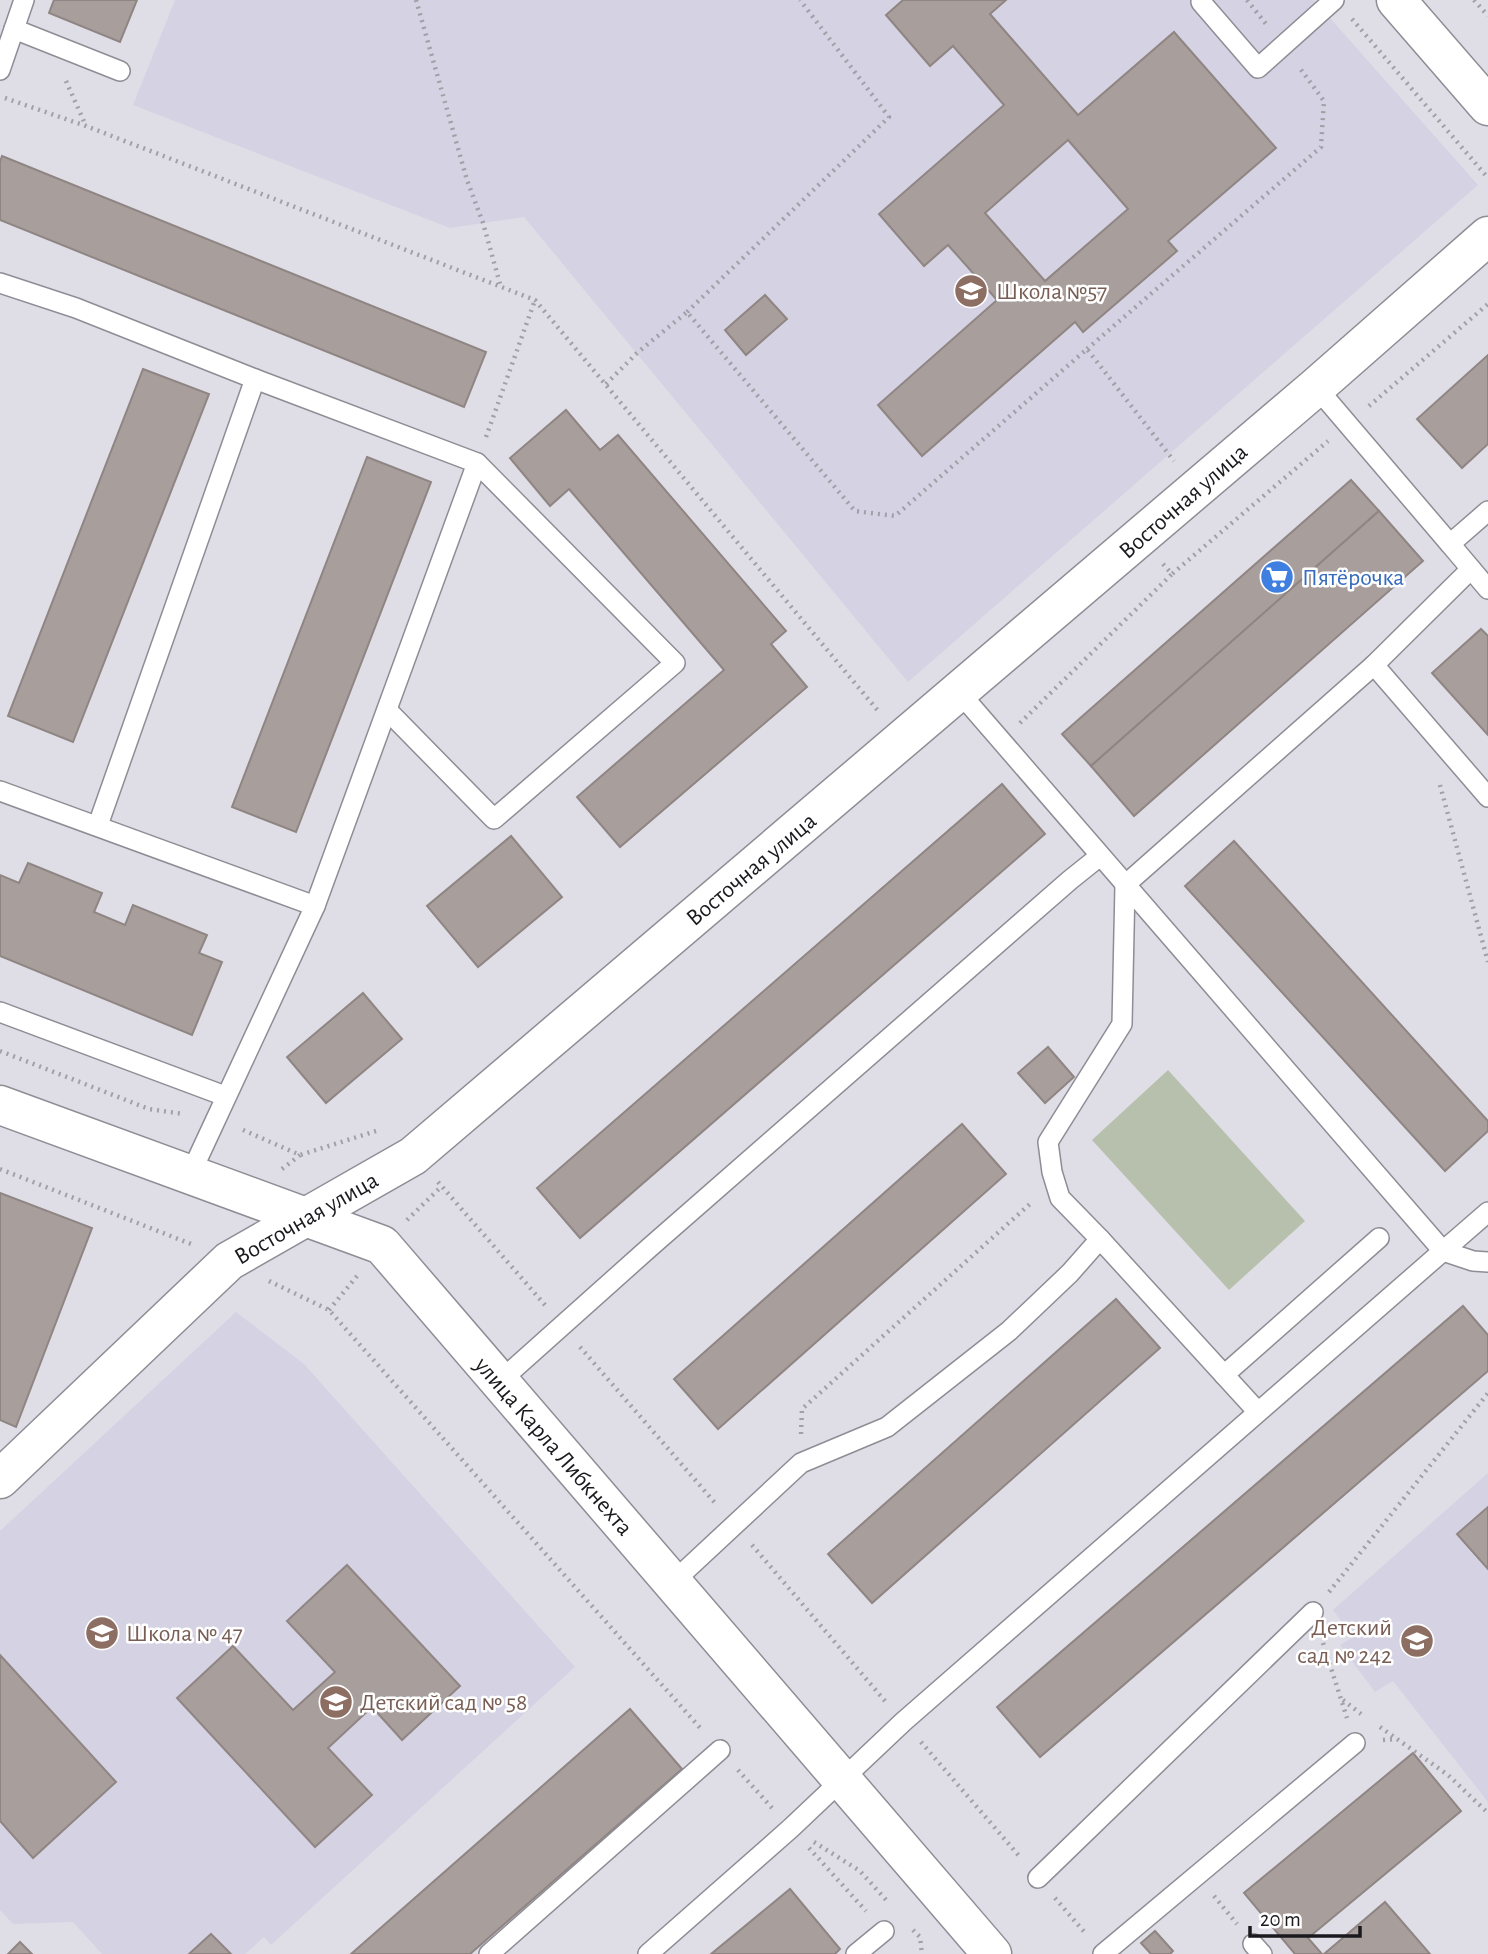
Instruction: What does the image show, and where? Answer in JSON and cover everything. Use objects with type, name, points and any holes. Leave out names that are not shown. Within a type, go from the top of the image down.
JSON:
[{"type":"street","points":[[1396,0],[1488,106]]},
{"type":"street","name":"Восточная улица","points":[[0,1479],[229,1261],[413,1156],[1316,387],[1488,236]]},
{"type":"street","name":"улица Карла Либкнехта","points":[[0,1105],[382,1245],[992,1954]]},
{"type":"lane","points":[[0,70],[24,0]]},
{"type":"lane","points":[[1201,2],[1258,68],[1340,5]]},
{"type":"lane","points":[[14,29],[120,71]]},
{"type":"lane","points":[[0,284],[76,308],[477,463],[675,663],[494,819],[387,710]]},
{"type":"lane","points":[[98,825],[255,379]]},
{"type":"lane","points":[[1316,387],[1488,589]]},
{"type":"lane","points":[[190,1175],[315,906],[477,463]]},
{"type":"lane","points":[[1450,544],[1488,511]]},
{"type":"lane","points":[[1258,1412],[1060,1198],[1048,1142],[1122,1024],[1125,885],[1374,665],[1471,569]]},
{"type":"lane","points":[[1374,665],[1488,797]]},
{"type":"lane","points":[[959,692],[1443,1251],[1473,1261],[1488,1262]]},
{"type":"lane","points":[[0,791],[315,906]]},
{"type":"lane","points":[[499,1382],[701,1202],[1100,856]]},
{"type":"lane","points":[[0,1012],[225,1096]]},
{"type":"lane","points":[[649,1954],[791,1828],[903,1722],[1488,1212]]},
{"type":"lane","points":[[1224,1375],[1379,1238]]},
{"type":"lane","points":[[672,1583],[801,1463],[887,1427],[1009,1331],[1070,1273],[1100,1240]]},
{"type":"lane","points":[[1038,1878],[1313,1612]]},
{"type":"lane","points":[[1103,1954],[1355,1743]]},
{"type":"lane","points":[[489,1954],[720,1750]]},
{"type":"lane","points":[[856,1954],[884,1931]]},
{"type":"path","points":[[416,0],[500,285]]},
{"type":"path","points":[[606,384],[637,353],[687,312],[889,117],[800,0]]},
{"type":"path","points":[[687,312],[855,512],[895,516],[1321,148],[1324,101],[1247,0]]},
{"type":"path","points":[[1474,0],[1488,16]]},
{"type":"path","points":[[1340,5],[1488,178]]},
{"type":"path","points":[[0,96],[86,126],[535,300],[882,715]]},
{"type":"path","points":[[477,463],[535,300]]},
{"type":"path","points":[[1002,742],[1172,574],[1488,304]]},
{"type":"path","points":[[1087,349],[1177,464]]},
{"type":"path","points":[[1140,537],[1172,574]]},
{"type":"path","points":[[1422,720],[1488,962]]},
{"type":"path","points":[[0,1169],[188,1242],[329,1310],[884,1931]]},
{"type":"path","points":[[801,1463],[802,1409],[1055,1182]]},
{"type":"path","points":[[382,1245],[442,1186]]},
{"type":"path","points":[[1355,1743],[1313,1612],[1488,1393]]},
{"type":"path","points":[[1341,1700],[1364,1715]]},
{"type":"path","points":[[1375,1723],[1448,1775],[1488,1814]]},
{"type":"path","points":[[791,1828],[860,1871],[894,1909]]},
{"type":"path","points":[[1196,1875],[1258,1949]]},
{"type":"path","points":[[911,1928],[920,1937],[922,1954]]},
{"type":"shaded area","name":"Школа №57","points":[[175,0],[1314,0],[1478,185],[908,682],[524,217],[450,228],[133,105]]},
{"type":"shaded area","points":[[236,1312],[304,1364],[575,1667],[271,1945],[264,1937],[245,1954],[231,1954],[211,1934],[189,1954],[102,1954],[73,1922],[13,1924],[0,1910],[0,1531]]},
{"type":"shaded area","name":"Детский сад № 242","points":[[1488,1473],[1488,1802],[1393,1681],[1375,1692],[1340,1645],[1353,1637],[1333,1610]]},
{"type":"green space","points":[[1168,1070],[1305,1221],[1229,1290],[1092,1140]]},
{"type":"building","points":[[54,0],[137,0],[120,42],[49,13]]},
{"type":"building","points":[[903,0],[1006,0],[990,14],[1078,115],[1174,32],[1276,148],[1168,241],[1177,251],[1083,332],[1075,322],[922,456],[878,405],[997,300],[948,245],[924,266],[879,214],[1004,105],[953,46],[930,66],[886,15]],"holes":[[[1068,140],[1128,209],[1045,281],[985,213]]]},
{"type":"building","points":[[2,156],[486,352],[464,407],[0,220]]},
{"type":"building","points":[[765,295],[787,319],[746,355],[725,330]]},
{"type":"building","points":[[1488,355],[1488,444],[1462,468],[1417,419]]},
{"type":"building","points":[[143,369],[209,394],[73,742],[8,716]]},
{"type":"building","points":[[566,410],[600,450],[618,435],[786,631],[771,644],[807,687],[620,847],[577,797],[724,670],[569,489],[550,506],[510,458]]},
{"type":"building","points":[[367,457],[431,482],[296,832],[232,807]]},
{"type":"building","points":[[1351,480],[1379,511],[1091,766],[1062,734]]},
{"type":"building","points":[[1379,511],[1423,561],[1134,816],[1091,766]]},
{"type":"building","points":[[1481,629],[1488,636],[1488,735],[1432,673]]},
{"type":"building","points":[[1002,784],[1045,834],[580,1238],[537,1188]]},
{"type":"building","points":[[511,836],[562,897],[478,967],[427,906]]},
{"type":"building","points":[[1234,841],[1488,1121],[1488,1131],[1445,1171],[1185,886]]},
{"type":"building","points":[[28,863],[102,893],[94,912],[125,925],[133,905],[207,935],[199,953],[222,962],[192,1035],[0,956],[0,875],[19,883]]},
{"type":"building","points":[[363,993],[402,1039],[326,1103],[287,1057]]},
{"type":"building","points":[[1048,1047],[1074,1077],[1045,1103],[1018,1073]]},
{"type":"building","points":[[962,1124],[1006,1174],[718,1429],[674,1379]]},
{"type":"building","points":[[0,1193],[92,1228],[16,1427],[0,1420]]},
{"type":"building","points":[[1116,1299],[1160,1348],[872,1603],[828,1554]]},
{"type":"building","points":[[1463,1306],[1488,1335],[1488,1371],[1040,1757],[997,1707]]},
{"type":"building","points":[[1488,1507],[1488,1569],[1457,1534]]},
{"type":"building","points":[[347,1565],[460,1686],[402,1740],[372,1707],[328,1748],[372,1795],[315,1847],[177,1698],[233,1646],[293,1710],[335,1672],[287,1621]]},
{"type":"building","points":[[0,1655],[116,1782],[33,1858],[0,1821]]},
{"type":"building","points":[[630,1709],[682,1769],[470,1954],[351,1954]]},
{"type":"building","points":[[1413,1753],[1461,1811],[1308,1938],[1322,1954],[1295,1954],[1244,1893]]},
{"type":"building","points":[[790,1889],[840,1949],[835,1954],[711,1954]]},
{"type":"building","points":[[1385,1902],[1430,1954],[1324,1954]]},
{"type":"building","points":[[1155,1931],[1173,1951],[1170,1954],[1151,1954],[1141,1943]]},
{"type":"building","points":[[211,1934],[231,1954],[189,1954]]},
{"type":"building","points":[[20,1942],[32,1954],[8,1954]]},
{"type":"place","name":"Школа №57","points":[[971,291]]},
{"type":"place","name":"Пятёрочка","points":[[1277,577]]},
{"type":"place","name":"Школа № 47","points":[[102,1633]]},
{"type":"place","name":"Детский сад № 242","points":[[1417,1641]]},
{"type":"place","name":"Детский сад № 58","points":[[336,1702]]}]
